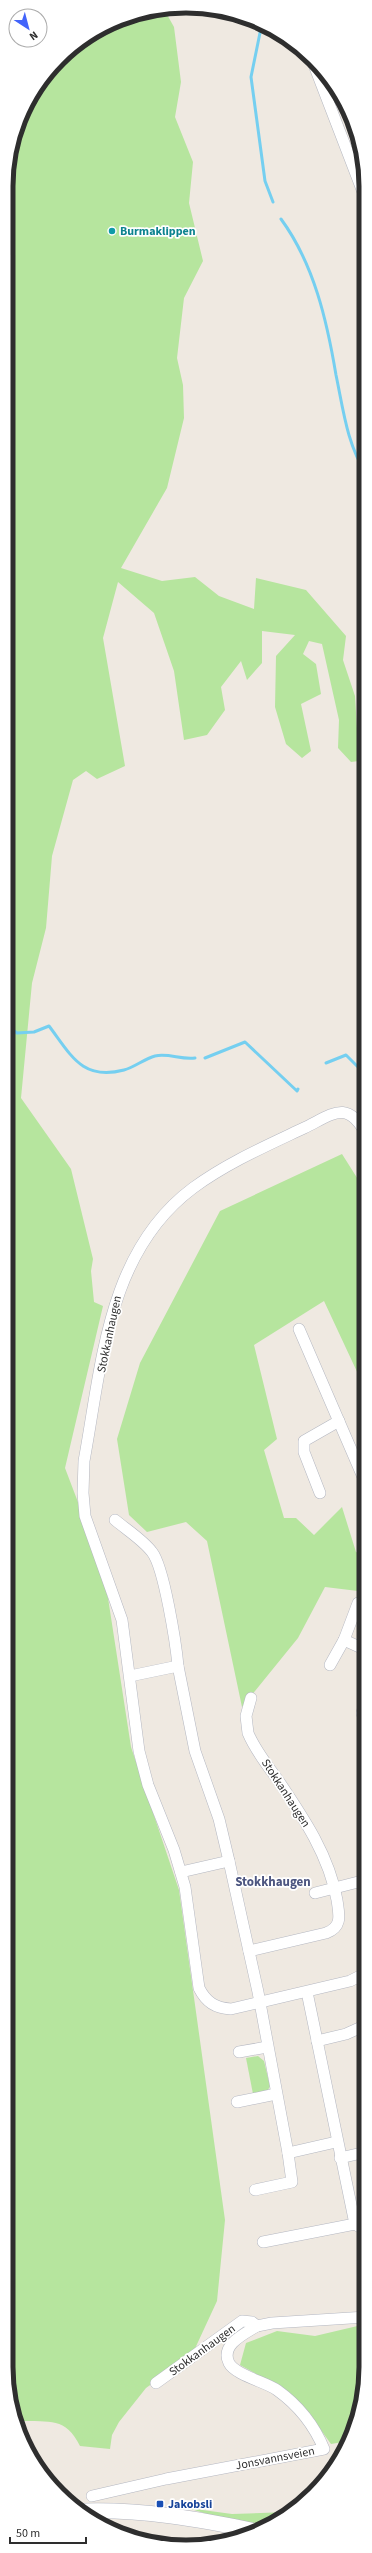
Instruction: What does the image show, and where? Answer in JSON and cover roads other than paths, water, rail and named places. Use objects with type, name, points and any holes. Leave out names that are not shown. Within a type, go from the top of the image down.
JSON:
[{"type":"main road","points":[[91,2511],[161,2515],[207,2521],[246,2529]]},
{"type":"street","points":[[318,74],[359,182]]},
{"type":"street","name":"Stokkanhaugen","points":[[359,1124],[352,1114],[336,1114],[251,1153],[209,1177],[176,1202],[148,1234],[131,1261],[121,1283],[114,1307],[84,1461],[83,1493],[88,1525],[122,1620],[144,1773],[181,1872],[189,1909],[199,1988],[211,2004],[224,2008],[307,1992],[350,1981],[359,1976]]},
{"type":"street","points":[[299,1329],[359,1468]]},
{"type":"street","points":[[320,1493],[304,1452],[304,1441],[339,1421]]},
{"type":"street","points":[[115,1520],[146,1545],[156,1558],[173,1628],[178,1666],[194,1751],[219,1819],[260,2002],[292,2182],[255,2190]]},
{"type":"street","points":[[330,1665],[344,1640],[358,1602]]},
{"type":"street","points":[[344,1640],[359,1647]]},
{"type":"street","points":[[130,1676],[178,1666]]},
{"type":"street","name":"Stokkanhaugen","points":[[248,1950],[334,1929],[340,1920],[335,1886],[325,1857],[305,1820],[251,1738],[246,1716],[250,1698]]},
{"type":"street","points":[[181,1872],[229,1861]]},
{"type":"street","points":[[315,1893],[335,1886],[359,1881]]},
{"type":"street","points":[[307,1992],[336,2142],[355,2224]]},
{"type":"street","points":[[317,2041],[341,2035],[359,2028]]},
{"type":"street","points":[[239,2052],[267,2047]]},
{"type":"street","points":[[237,2102],[276,2094]]},
{"type":"street","points":[[288,2153],[336,2142]]},
{"type":"street","points":[[340,2158],[359,2154]]},
{"type":"street","points":[[263,2242],[355,2224],[359,2226]]},
{"type":"street","name":"Stokkanhaugen","points":[[156,2383],[238,2324],[248,2320],[257,2326],[272,2323],[359,2317]]},
{"type":"street","name":"Jonsvannsveien","points":[[92,2496],[166,2479],[324,2449],[308,2420],[287,2398],[263,2382],[235,2370],[229,2362],[228,2351],[230,2346],[257,2326]]},
{"type":"waterway","points":[[261,30],[251,77],[265,181],[273,202]]},
{"type":"waterway","points":[[281,219],[302,255],[318,294],[328,334],[346,426],[354,451],[359,460]]},
{"type":"waterway","points":[[13,1030],[17,1033],[34,1032],[49,1026],[71,1056],[88,1069],[98,1072],[124,1070],[147,1059],[160,1055],[195,1058]]},
{"type":"waterway","points":[[205,1058],[245,1042],[297,1091],[298,1089]]},
{"type":"waterway","points":[[326,1063],[346,1055],[359,1068]]},
{"type":"place","name":"Burmaklippen","points":[[112,231]]},
{"type":"place","name":"Jakobsli","points":[[160,2504]]},
{"type":"district","name":"Stokkhaugen","points":[[273,1881]]}]
